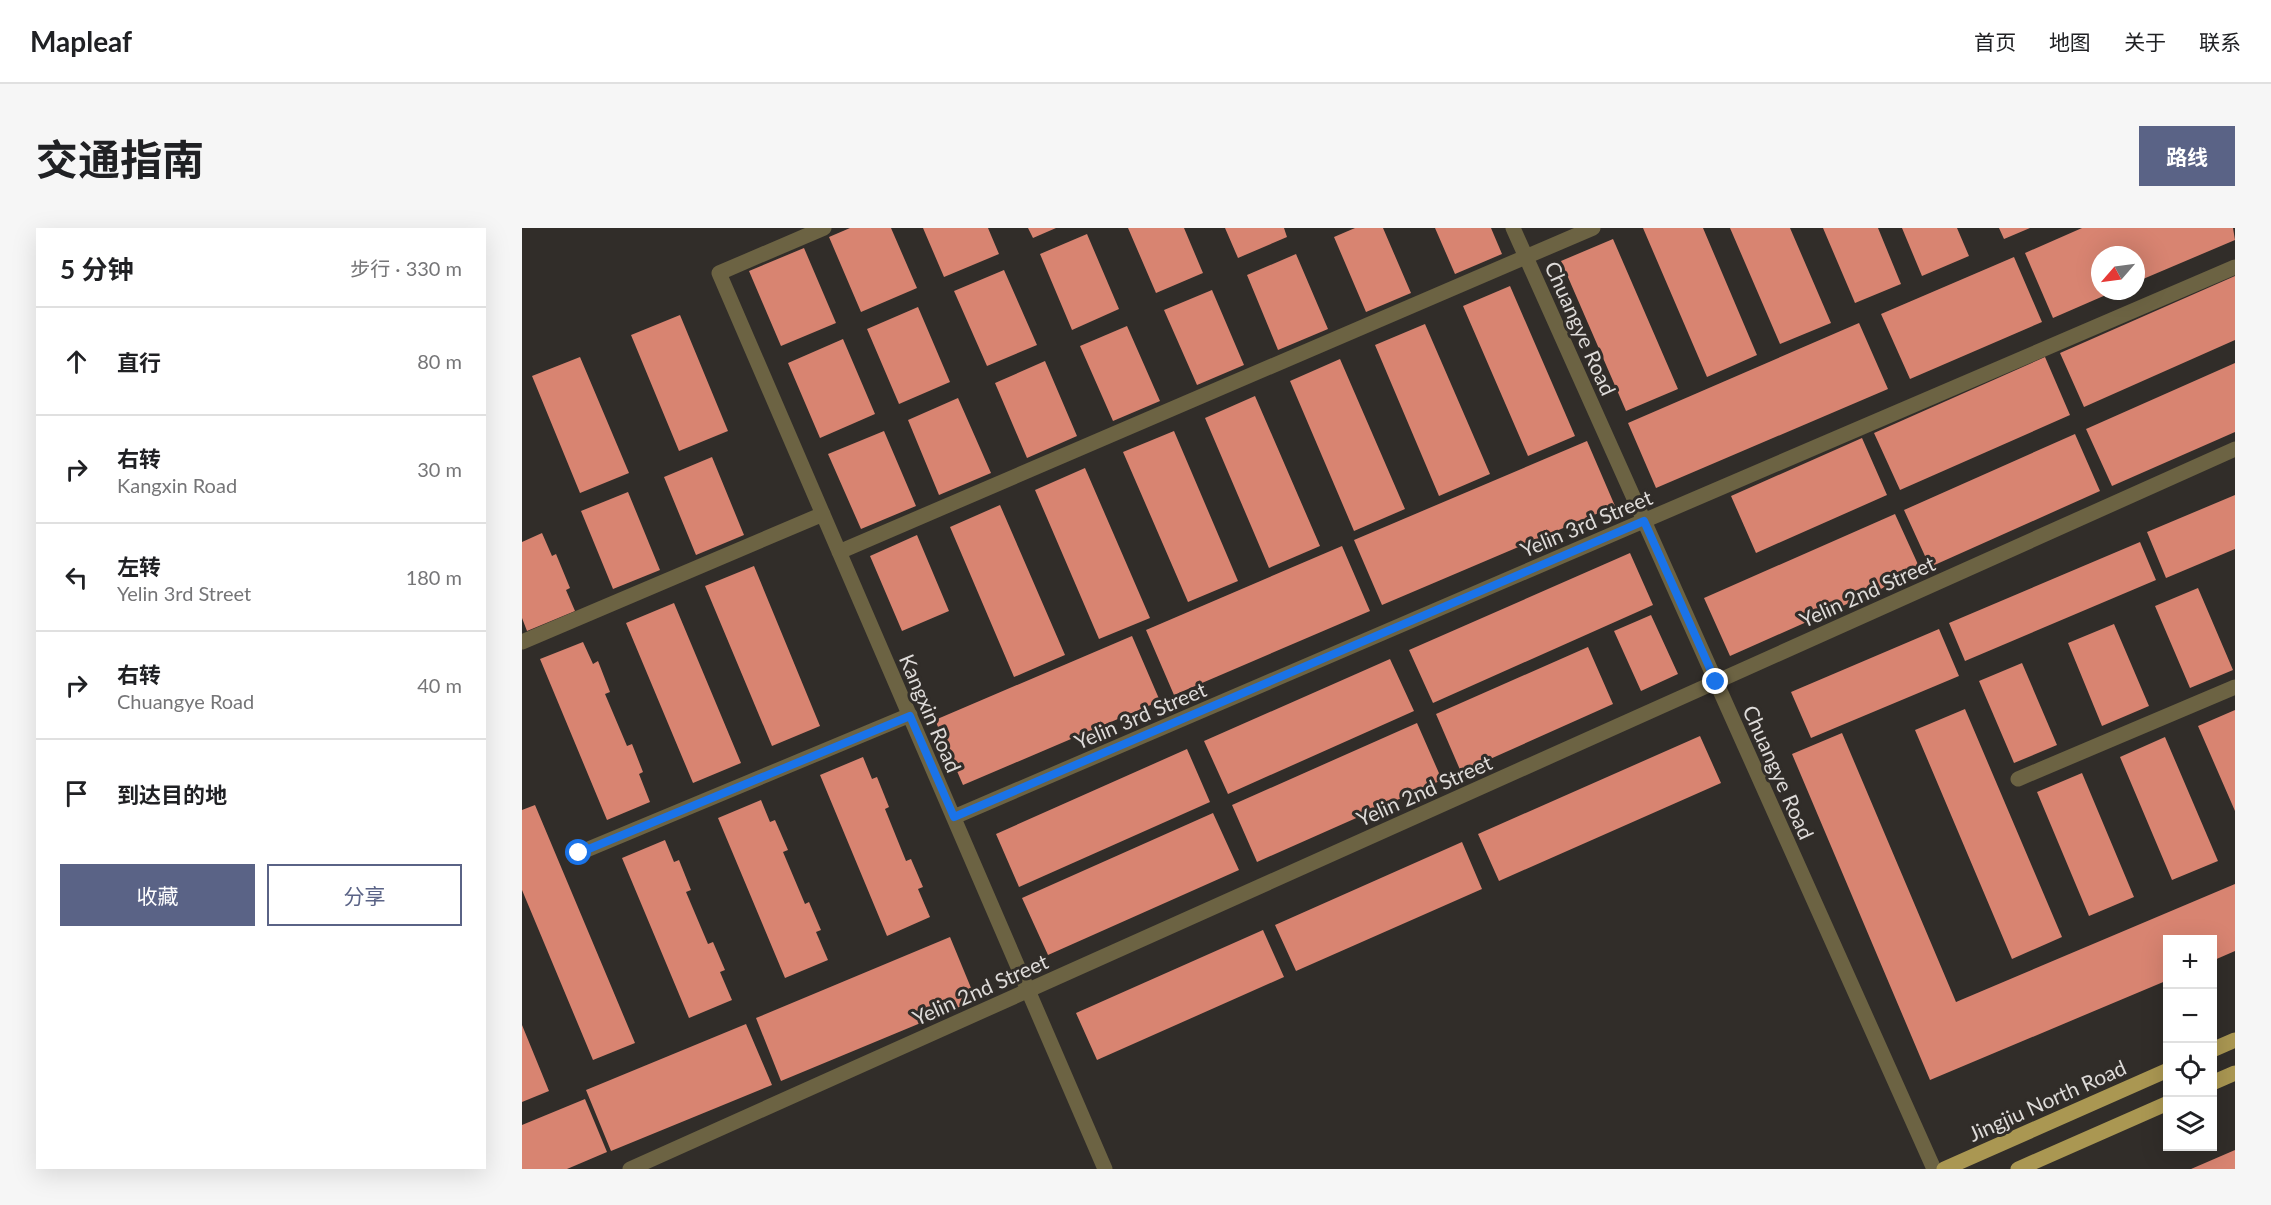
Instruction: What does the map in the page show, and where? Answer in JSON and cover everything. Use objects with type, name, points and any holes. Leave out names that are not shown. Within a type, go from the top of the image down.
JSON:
[{"type":"main road","points":[[2217,1048],[2235,1040]]},
{"type":"main road","name":"Jingjiu North Road","points":[[1944,1169],[2163,1072]]},
{"type":"main road","points":[[2217,1081],[2235,1073]]},
{"type":"main road","points":[[2018,1169],[2163,1105]]},
{"type":"street","name":"Kangxin Road","points":[[824,228],[719,273],[1105,1169]]},
{"type":"street","name":"Chuangye Road","points":[[1514,228],[1934,1169]]},
{"type":"street","points":[[839,552],[1593,228]]},
{"type":"street","name":"Yelin 3rd Street","points":[[954,817],[2235,267]]},
{"type":"street","name":"Yelin 2nd Street","points":[[630,1169],[2235,449]]},
{"type":"street","points":[[522,642],[823,514]]},
{"type":"street","points":[[2018,779],[2235,687]]},
{"type":"street","points":[[579,853],[910,716]]},
{"type":"building","points":[[850,228],[891,228],[917,288],[861,312],[829,237]]},
{"type":"building","points":[[923,228],[988,228],[999,254],[944,277]]},
{"type":"building","points":[[1028,228],[1056,228],[1033,238]]},
{"type":"building","points":[[1128,228],[1184,228],[1203,273],[1156,293]]},
{"type":"building","points":[[1225,228],[1284,228],[1287,237],[1238,258]]},
{"type":"building","points":[[1355,228],[1383,228],[1411,293],[1366,312],[1334,237]]},
{"type":"building","points":[[1435,228],[1491,228],[1502,254],[1455,274]]},
{"type":"building","points":[[1643,228],[1703,228],[1757,355],[1707,377]]},
{"type":"building","points":[[1730,228],[1790,228],[1831,323],[1780,344]]},
{"type":"building","points":[[1823,228],[1878,228],[1901,284],[1855,303]]},
{"type":"building","points":[[1902,228],[1957,228],[1969,256],[1922,276]]},
{"type":"building","points":[[1999,228],[2030,228],[2004,239]]},
{"type":"building","points":[[2082,228],[2233,228],[2235,240],[2145,278],[2145,246],[2091,246],[2091,300],[2094,300],[2053,318],[2025,253]]},
{"type":"building","points":[[1087,234],[1119,309],[1072,330],[1040,254]]},
{"type":"building","points":[[1613,239],[1678,389],[1626,411],[1561,261]]},
{"type":"building","points":[[804,248],[836,323],[781,346],[749,271]]},
{"type":"building","points":[[1296,254],[1328,329],[1278,350],[1247,275]]},
{"type":"building","points":[[2014,257],[2042,322],[1910,379],[1881,314]]},
{"type":"building","points":[[1004,270],[1037,345],[987,366],[954,291]]},
{"type":"building","points":[[2235,276],[2235,340],[2084,407],[2060,353]]},
{"type":"building","points":[[1510,286],[1575,436],[1528,456],[1463,306]]},
{"type":"building","points":[[1212,290],[1244,365],[1197,385],[1164,310]]},
{"type":"building","points":[[918,307],[950,382],[899,404],[867,329]]},
{"type":"building","points":[[680,315],[728,431],[679,451],[631,335]]},
{"type":"building","points":[[1859,323],[1888,389],[1656,488],[1628,423]]},
{"type":"building","points":[[1425,324],[1490,474],[1439,496],[1375,345]]},
{"type":"building","points":[[1127,326],[1160,401],[1113,421],[1080,346]]},
{"type":"building","points":[[843,339],[875,414],[820,438],[788,363]]},
{"type":"building","points":[[580,357],[629,473],[580,493],[532,376]]},
{"type":"building","points":[[2045,357],[2070,415],[1900,490],[1874,433]]},
{"type":"building","points":[[1340,359],[1405,509],[1354,531],[1290,381]]},
{"type":"building","points":[[1045,361],[1077,436],[1027,458],[995,383]]},
{"type":"building","points":[[2235,363],[2235,432],[2112,486],[2086,429]]},
{"type":"building","points":[[1255,396],[1320,546],[1269,568],[1205,418]]},
{"type":"building","points":[[958,398],[991,473],[939,495],[908,420]]},
{"type":"building","points":[[884,431],[916,506],[861,529],[828,454]]},
{"type":"building","points":[[1174,431],[1238,581],[1188,602],[1123,452]]},
{"type":"building","points":[[2075,434],[2100,491],[1930,567],[1904,510]]},
{"type":"building","points":[[1862,438],[1887,495],[1756,553],[1731,496]]},
{"type":"building","points":[[1587,441],[1615,506],[1382,605],[1354,540]]},
{"type":"building","points":[[712,457],[744,535],[696,555],[664,477]]},
{"type":"building","points":[[1085,468],[1150,618],[1099,639],[1035,490]]},
{"type":"building","points":[[628,492],[660,570],[613,589],[581,511]]},
{"type":"building","points":[[2235,495],[2235,549],[2166,578],[2147,532]]},
{"type":"building","points":[[1000,505],[1065,655],[1014,677],[950,527]]},
{"type":"building","points":[[1895,514],[1921,571],[1730,656],[1704,598]]},
{"type":"building","points":[[542,533],[552,556],[556,554],[570,588],[566,590],[575,611],[527,631],[522,618],[522,542]]},
{"type":"building","points":[[917,535],[949,611],[902,631],[870,556]]},
{"type":"building","points":[[2140,542],[2156,580],[1965,661],[1949,623]]},
{"type":"building","points":[[1342,546],[1370,611],[1174,695],[1146,630]]},
{"type":"building","points":[[1630,553],[1653,605],[1433,703],[1409,650]]},
{"type":"building","points":[[754,566],[820,726],[772,746],[705,586]]},
{"type":"building","points":[[2198,588],[2233,670],[2190,688],[2155,606]]},
{"type":"building","points":[[674,603],[741,763],[693,783],[626,623]]},
{"type":"building","points":[[1651,615],[1678,674],[1641,691],[1614,631]]},
{"type":"building","points":[[2114,624],[2149,706],[2102,726],[2068,643]]},
{"type":"building","points":[[1939,629],[1959,676],[1811,738],[1791,692]]},
{"type":"building","points":[[1132,636],[1160,701],[963,785],[935,720]]},
{"type":"building","points":[[583,642],[593,664],[598,661],[610,692],[605,694],[627,746],[632,744],[643,772],[639,774],[650,802],[607,820],[540,659]]},
{"type":"building","points":[[1588,647],[1613,704],[1461,772],[1436,714]]},
{"type":"building","points":[[1390,659],[1414,711],[1228,794],[1204,741]]},
{"type":"building","points":[[2022,663],[2057,745],[2014,763],[1979,681]]},
{"type":"building","points":[[1965,709],[2062,937],[2012,959],[1915,730]]},
{"type":"building","points":[[2235,710],[2235,811],[2198,726]]},
{"type":"building","points":[[1417,723],[1442,780],[1257,862],[1232,805]]},
{"type":"building","points":[[1842,733],[1956,1002],[2235,884],[2235,951],[2217,959],[2217,935],[2163,935],[2163,982],[1930,1080],[1792,754]]},
{"type":"building","points":[[1700,736],[1721,783],[1499,881],[1478,834]]},
{"type":"building","points":[[2165,737],[2218,861],[2172,880],[2120,757]]},
{"type":"building","points":[[1187,749],[1210,802],[1019,887],[996,834]]},
{"type":"building","points":[[863,757],[872,779],[877,777],[889,807],[885,809],[906,861],[911,859],[923,887],[918,889],[930,917],[887,936],[820,775]]},
{"type":"building","points":[[2082,773],[2134,897],[2089,916],[2037,792]]},
{"type":"building","points":[[761,800],[770,822],[775,820],[788,850],[783,852],[805,904],[809,902],[821,930],[816,932],[828,960],[785,978],[718,818]]},
{"type":"building","points":[[535,805],[635,1043],[593,1060],[522,890],[522,810]]},
{"type":"building","points":[[1213,813],[1239,870],[1048,955],[1022,898]]},
{"type":"building","points":[[665,840],[674,862],[679,860],[691,890],[686,892],[708,944],[713,942],[725,970],[720,972],[732,1000],[689,1018],[622,858]]},
{"type":"building","points":[[1462,842],[1482,889],[1296,971],[1275,925]]},
{"type":"building","points":[[1263,930],[1284,977],[1097,1060],[1076,1013]]},
{"type":"building","points":[[950,937],[976,1000],[781,1081],[756,1018]]},
{"type":"building","points":[[746,1024],[772,1085],[611,1151],[586,1090]]},
{"type":"building","points":[[522,1025],[549,1091],[522,1102]]},
{"type":"building","points":[[585,1099],[607,1152],[567,1169],[522,1169],[522,1125]]},
{"type":"building","points":[[2235,1150],[2235,1169],[2191,1169]]},
{"type":"route","points":[[579,853],[910,716],[954,817],[1644,521],[1716,682]]}]
